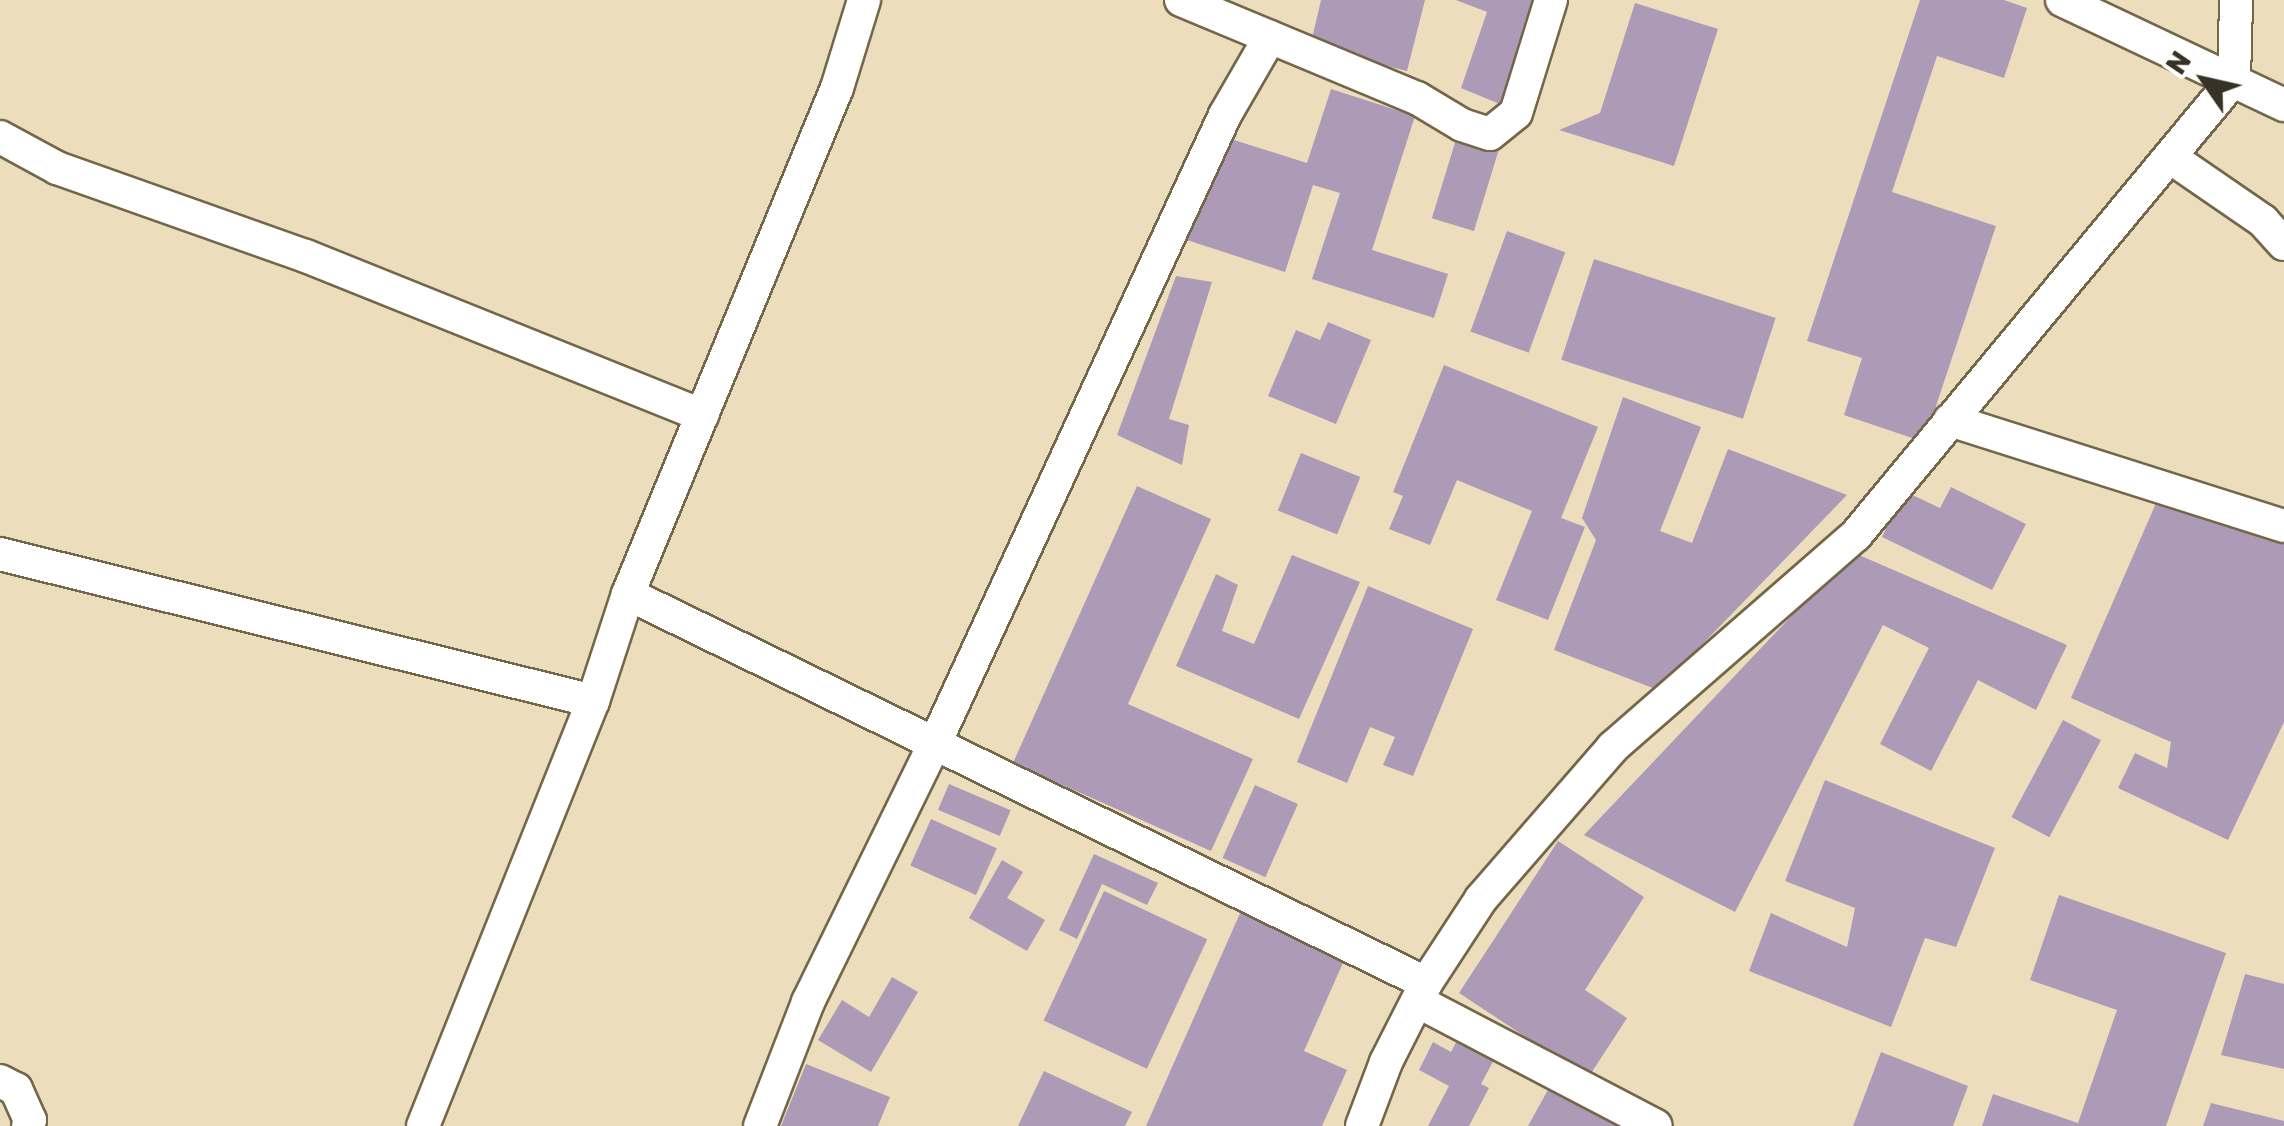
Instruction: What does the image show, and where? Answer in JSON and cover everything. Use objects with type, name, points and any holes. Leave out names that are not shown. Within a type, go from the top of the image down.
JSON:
[{"type":"street","points":[[423,1126],[593,701],[628,594],[837,88],[864,0]]},
{"type":"street","points":[[1181,0],[1257,21],[1417,98],[1462,125],[1490,134],[1516,112],[1550,0]]},
{"type":"street","points":[[2062,0],[2284,105]]},
{"type":"street","points":[[1362,1126],[1386,1062],[1422,992],[1481,899],[1613,748],[1856,534],[2234,79],[2236,0]]},
{"type":"street","points":[[760,1126],[808,1002],[936,741],[1217,133],[1257,21]]},
{"type":"street","points":[[0,137],[56,168],[306,256],[702,414]]},
{"type":"street","points":[[2170,157],[2263,222],[2284,244]]},
{"type":"street","points":[[1950,420],[2284,526]]},
{"type":"street","points":[[0,554],[593,701]]},
{"type":"street","points":[[628,594],[936,741],[1422,992],[1656,1126]]},
{"type":"street","points":[[0,1082],[16,1090],[30,1120],[28,1126]]},
{"type":"building","points":[[1321,0],[1425,0],[1407,71],[1310,47]]},
{"type":"building","points":[[1456,0],[1533,0],[1502,105],[1461,88],[1487,12]]},
{"type":"building","points":[[1920,0],[2004,0],[2027,8],[2004,78],[1937,56],[1892,192],[1996,226],[1924,442],[1844,415],[1862,358],[1807,341]]},
{"type":"building","points":[[1635,3],[1718,29],[1674,166],[1559,130],[1600,113]]},
{"type":"building","points":[[1331,89],[1415,116],[1372,250],[1448,274],[1434,318],[1312,279],[1340,193],[1313,185],[1285,272],[1184,239],[1218,135],[1307,163]]},
{"type":"building","points":[[1457,136],[1499,149],[1474,231],[1432,218]]},
{"type":"building","points":[[1507,231],[1565,252],[1529,353],[1470,332]]},
{"type":"building","points":[[1594,259],[1776,318],[1743,419],[1561,360]]},
{"type":"building","points":[[1176,276],[1212,282],[1169,419],[1189,425],[1182,465],[1117,435]]},
{"type":"building","points":[[1328,322],[1371,340],[1336,424],[1268,396],[1296,330],[1320,340]]},
{"type":"building","points":[[1444,365],[1598,427],[1561,518],[1585,527],[1548,620],[1496,600],[1532,511],[1457,480],[1430,545],[1389,529],[1403,496],[1393,492]]},
{"type":"building","points":[[1623,397],[1701,427],[1660,531],[1692,543],[1728,449],[1847,495],[1658,690],[1554,650],[1596,540],[1582,518]]},
{"type":"building","points":[[1301,453],[1360,477],[1337,534],[1278,510]]},
{"type":"building","points":[[1137,486],[1211,519],[1128,704],[1253,759],[1211,851],[1013,763]]},
{"type":"building","points":[[1951,487],[2026,524],[1992,590],[1882,537],[1904,491],[1940,508]]},
{"type":"building","points":[[2160,494],[2284,543],[2284,722],[2228,840],[2118,788],[2135,753],[2167,768],[2171,742],[2071,698]]},
{"type":"building","points":[[1852,552],[2067,645],[2036,710],[1978,680],[1931,771],[1880,744],[1929,648],[1883,625],[1735,912],[1584,835]]},
{"type":"building","points":[[1292,555],[1360,582],[1299,719],[1176,666],[1216,574],[1238,585],[1222,631],[1254,644]]},
{"type":"building","points":[[1368,586],[1473,629],[1413,776],[1383,765],[1395,737],[1370,727],[1347,783],[1297,762]]},
{"type":"building","points":[[2063,720],[2101,740],[2049,837],[2011,817]]},
{"type":"building","points":[[1825,780],[1995,848],[1956,947],[1925,938],[1891,1027],[1749,971],[1771,913],[1847,947],[1855,908],[1785,881]]},
{"type":"building","points":[[949,784],[1011,810],[1000,836],[938,810]]},
{"type":"building","points":[[1255,785],[1298,804],[1265,877],[1222,858]]},
{"type":"building","points":[[931,819],[997,848],[976,895],[910,866]]},
{"type":"building","points":[[1558,841],[1644,897],[1585,990],[1627,1018],[1588,1078],[1459,993]]},
{"type":"building","points":[[1094,854],[1158,883],[1147,905],[1102,884],[1077,939],[1059,930]]},
{"type":"building","points":[[1002,860],[1023,872],[1007,898],[1045,920],[1027,951],[969,918]]},
{"type":"building","points":[[1104,891],[1207,939],[1147,1069],[1044,1021]]},
{"type":"building","points":[[2059,895],[2226,953],[2166,1126],[1982,1126],[1993,1094],[2078,1123],[2117,1010],[2030,980]]},
{"type":"building","points":[[1241,911],[1346,956],[1304,1051],[1347,1070],[1322,1126],[1146,1126]]},
{"type":"building","points":[[2245,974],[2284,984],[2284,1069],[2221,1055]]},
{"type":"building","points":[[892,977],[918,992],[871,1072],[818,1040],[842,1000],[869,1017]]},
{"type":"building","points":[[1459,1037],[1496,1056],[1481,1084],[1489,1088],[1469,1126],[1428,1126],[1449,1086],[1419,1070],[1433,1042],[1451,1052]]},
{"type":"building","points":[[1881,1052],[1968,1086],[1953,1126],[1853,1126]]},
{"type":"building","points":[[806,1064],[890,1097],[878,1126],[781,1126]]},
{"type":"building","points":[[1044,1071],[1132,1112],[1125,1126],[1018,1126]]},
{"type":"building","points":[[1549,1088],[1617,1126],[1528,1126]]},
{"type":"building","points":[[2211,1103],[2284,1121],[2284,1126],[2203,1126]]}]
